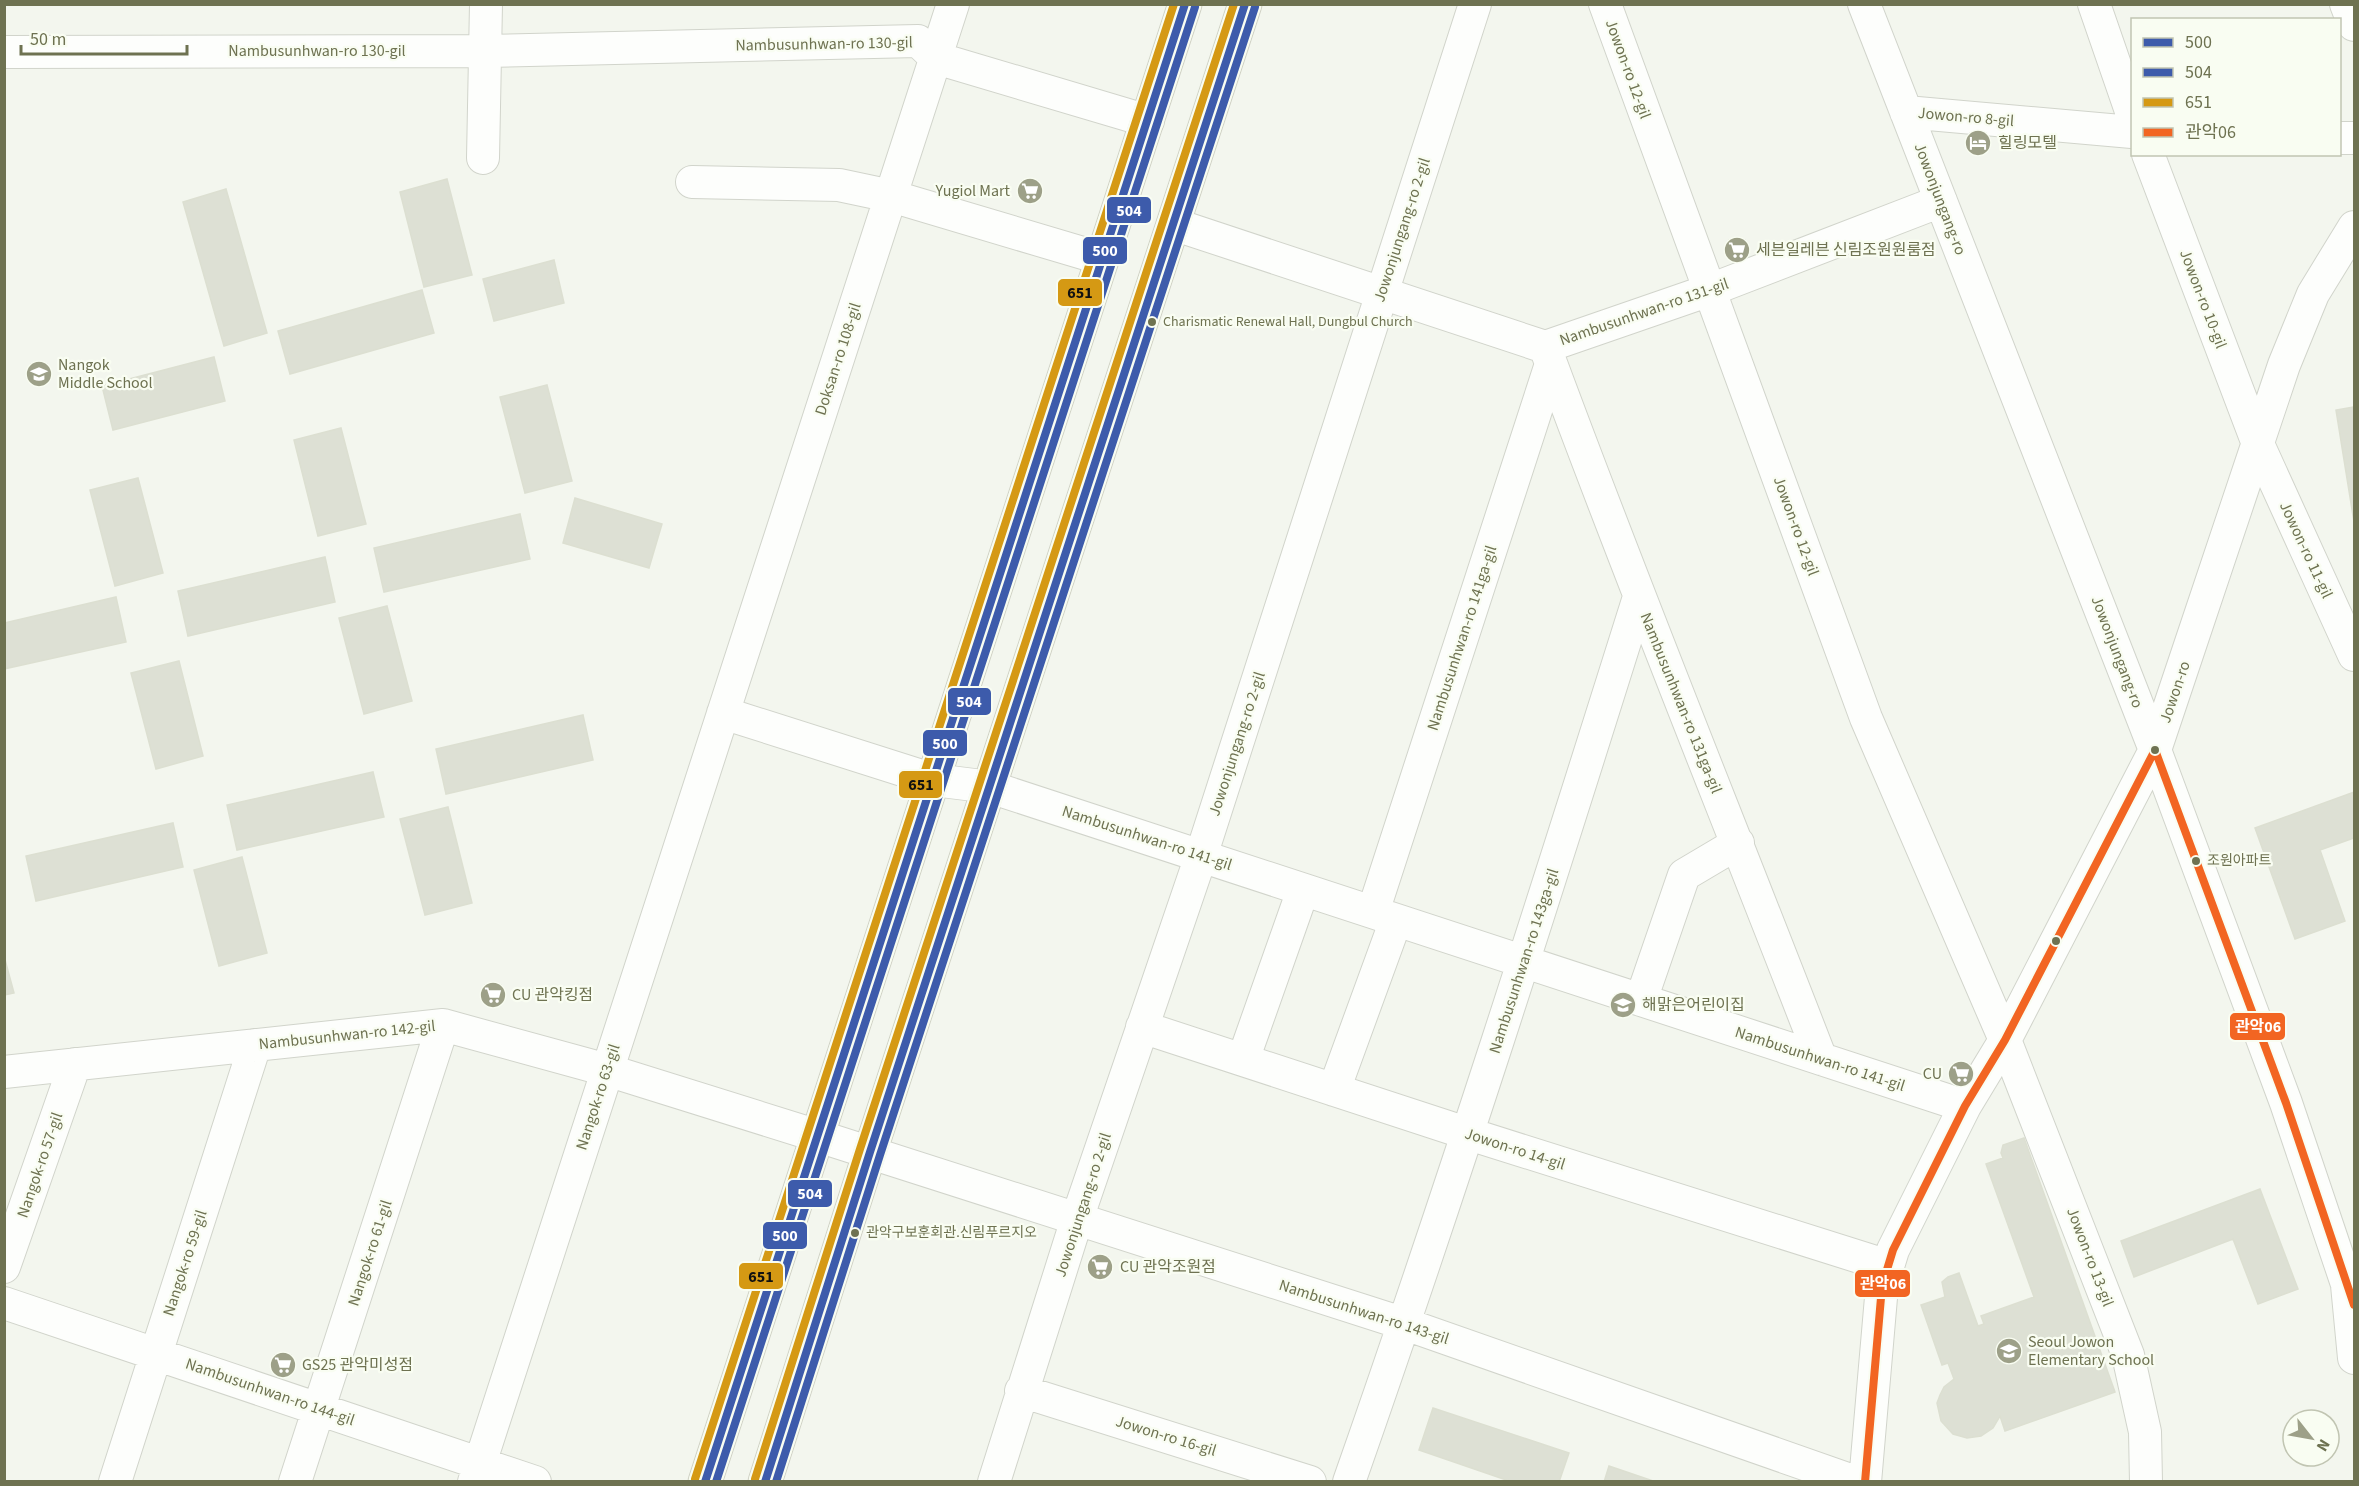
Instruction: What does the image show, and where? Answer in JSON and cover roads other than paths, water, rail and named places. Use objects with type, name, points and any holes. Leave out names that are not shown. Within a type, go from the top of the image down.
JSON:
[{"type":"main road","points":[[705,1482],[1185,4]]},
{"type":"main road","points":[[765,1482],[870,1152],[1245,4]]},
{"type":"street","points":[[483,158],[486,4]]},
{"type":"street","name":"Doksan-ro 108-gil","points":[[723,713],[953,4]]},
{"type":"street","name":"Jowonjungang-ro 2-gil","points":[[994,1482],[1077,1219],[1201,856],[1475,4]]},
{"type":"street","name":"Jowon-ro 12-gil","points":[[1605,4],[1866,718],[2005,1040]]},
{"type":"street","name":"Jowonjungang-ro","points":[[1864,4],[2155,750],[2286,1103],[2351,1295],[2355,1358]]},
{"type":"street","points":[[2094,4],[2131,108]]},
{"type":"street","points":[[2346,4],[2355,24]]},
{"type":"street","name":"Nambusunhwan-ro 130-gil","points":[[4,52],[486,51],[918,41],[936,58],[1148,121]]},
{"type":"street","name":"Jowon-ro 8-gil","points":[[1906,112],[2131,132]]},
{"type":"street","name":"Jowon-ro 10-gil","points":[[2149,156],[2258,444]]},
{"type":"street","points":[[692,182],[839,184],[891,196],[1103,259]]},
{"type":"street","name":"Nambusunhwan-ro 131-gil","points":[[1173,224],[1381,293],[1548,356],[1710,290],[1941,201]]},
{"type":"street","name":"Jowon-ro","points":[[1865,1482],[1880,1304],[1888,1266],[1908,1218],[1965,1106],[2005,1040],[2155,750],[2284,365],[2313,294],[2355,227]]},
{"type":"street","name":"Nambusunhwan-ro 131ga-gil","points":[[1548,356],[1639,597],[1738,843],[1821,1059]]},
{"type":"street","name":"Nambusunhwan-ro 141ga-gil","points":[[1384,916],[1548,356]]},
{"type":"street","name":"Jowon-ro 11-gil","points":[[2258,444],[2355,655]]},
{"type":"street","name":"Nambusunhwan-ro 143ga-gil","points":[[1349,1482],[1405,1324],[1466,1133],[1525,962],[1639,597]]},
{"type":"street","name":"Nambusunhwan-ro 141-gil","points":[[723,713],[934,780],[990,787],[1965,1106]]},
{"type":"street","name":"Nangok-ro 63-gil","points":[[477,1472],[723,713]]},
{"type":"street","points":[[1641,1000],[1684,875],[1738,843]]},
{"type":"street","points":[[1243,1060],[1303,890]]},
{"type":"street","points":[[1334,1090],[1384,916]]},
{"type":"street","name":"Nambusunhwan-ro 142-gil","points":[[4,1072],[443,1025],[607,1070],[870,1152]]},
{"type":"street","name":"Nangok-ro 61-gil","points":[[295,1482],[443,1025]]},
{"type":"street","name":"Jowon-ro 14-gil","points":[[1143,1027],[1466,1133],[1888,1266]]},
{"type":"street","name":"Jowon-ro 13-gil","points":[[2005,1040],[2128,1355],[2145,1432],[2146,1482]]},
{"type":"street","name":"Nangok-ro 59-gil","points":[[115,1482],[255,1045]]},
{"type":"street","name":"Nangok-ro 57-gil","points":[[4,1267],[75,1064]]},
{"type":"street","name":"Nambusunhwan-ro 143-gil","points":[[870,1152],[1405,1324],[1856,1482]]},
{"type":"street","name":"Nambusunhwan-ro 144-gil","points":[[4,1303],[319,1409],[477,1472],[535,1482]]},
{"type":"street","name":"Jowon-ro 16-gil","points":[[1022,1391],[1310,1482]]},
{"type":"place","name":"힐링모텔","points":[[1978,143]]},
{"type":"place","name":"Yugiol Mart","points":[[1030,191]]},
{"type":"place","name":"세븐일레븐 신림조원원룸점","points":[[1737,250]]},
{"type":"place","name":"Charismatic Renewal Hall, Dungbul Church","points":[[1152,322]]},
{"type":"place","name":"Nangok Middle School","points":[[39,374]]},
{"type":"place","name":"조원아파트","points":[[2196,861]]},
{"type":"place","name":"CU 관악킹점","points":[[493,995]]},
{"type":"place","name":"해맑은어린이집","points":[[1623,1005]]},
{"type":"place","name":"CU","points":[[1961,1074]]},
{"type":"place","name":"관악구보훈회관.신림푸르지오","points":[[855,1233]]},
{"type":"place","name":"CU 관악조원점","points":[[1100,1267]]},
{"type":"place","name":"Seoul Jowon Elementary School","points":[[2009,1351]]},
{"type":"place","name":"GS25 관악미성점","points":[[283,1365]]}]
